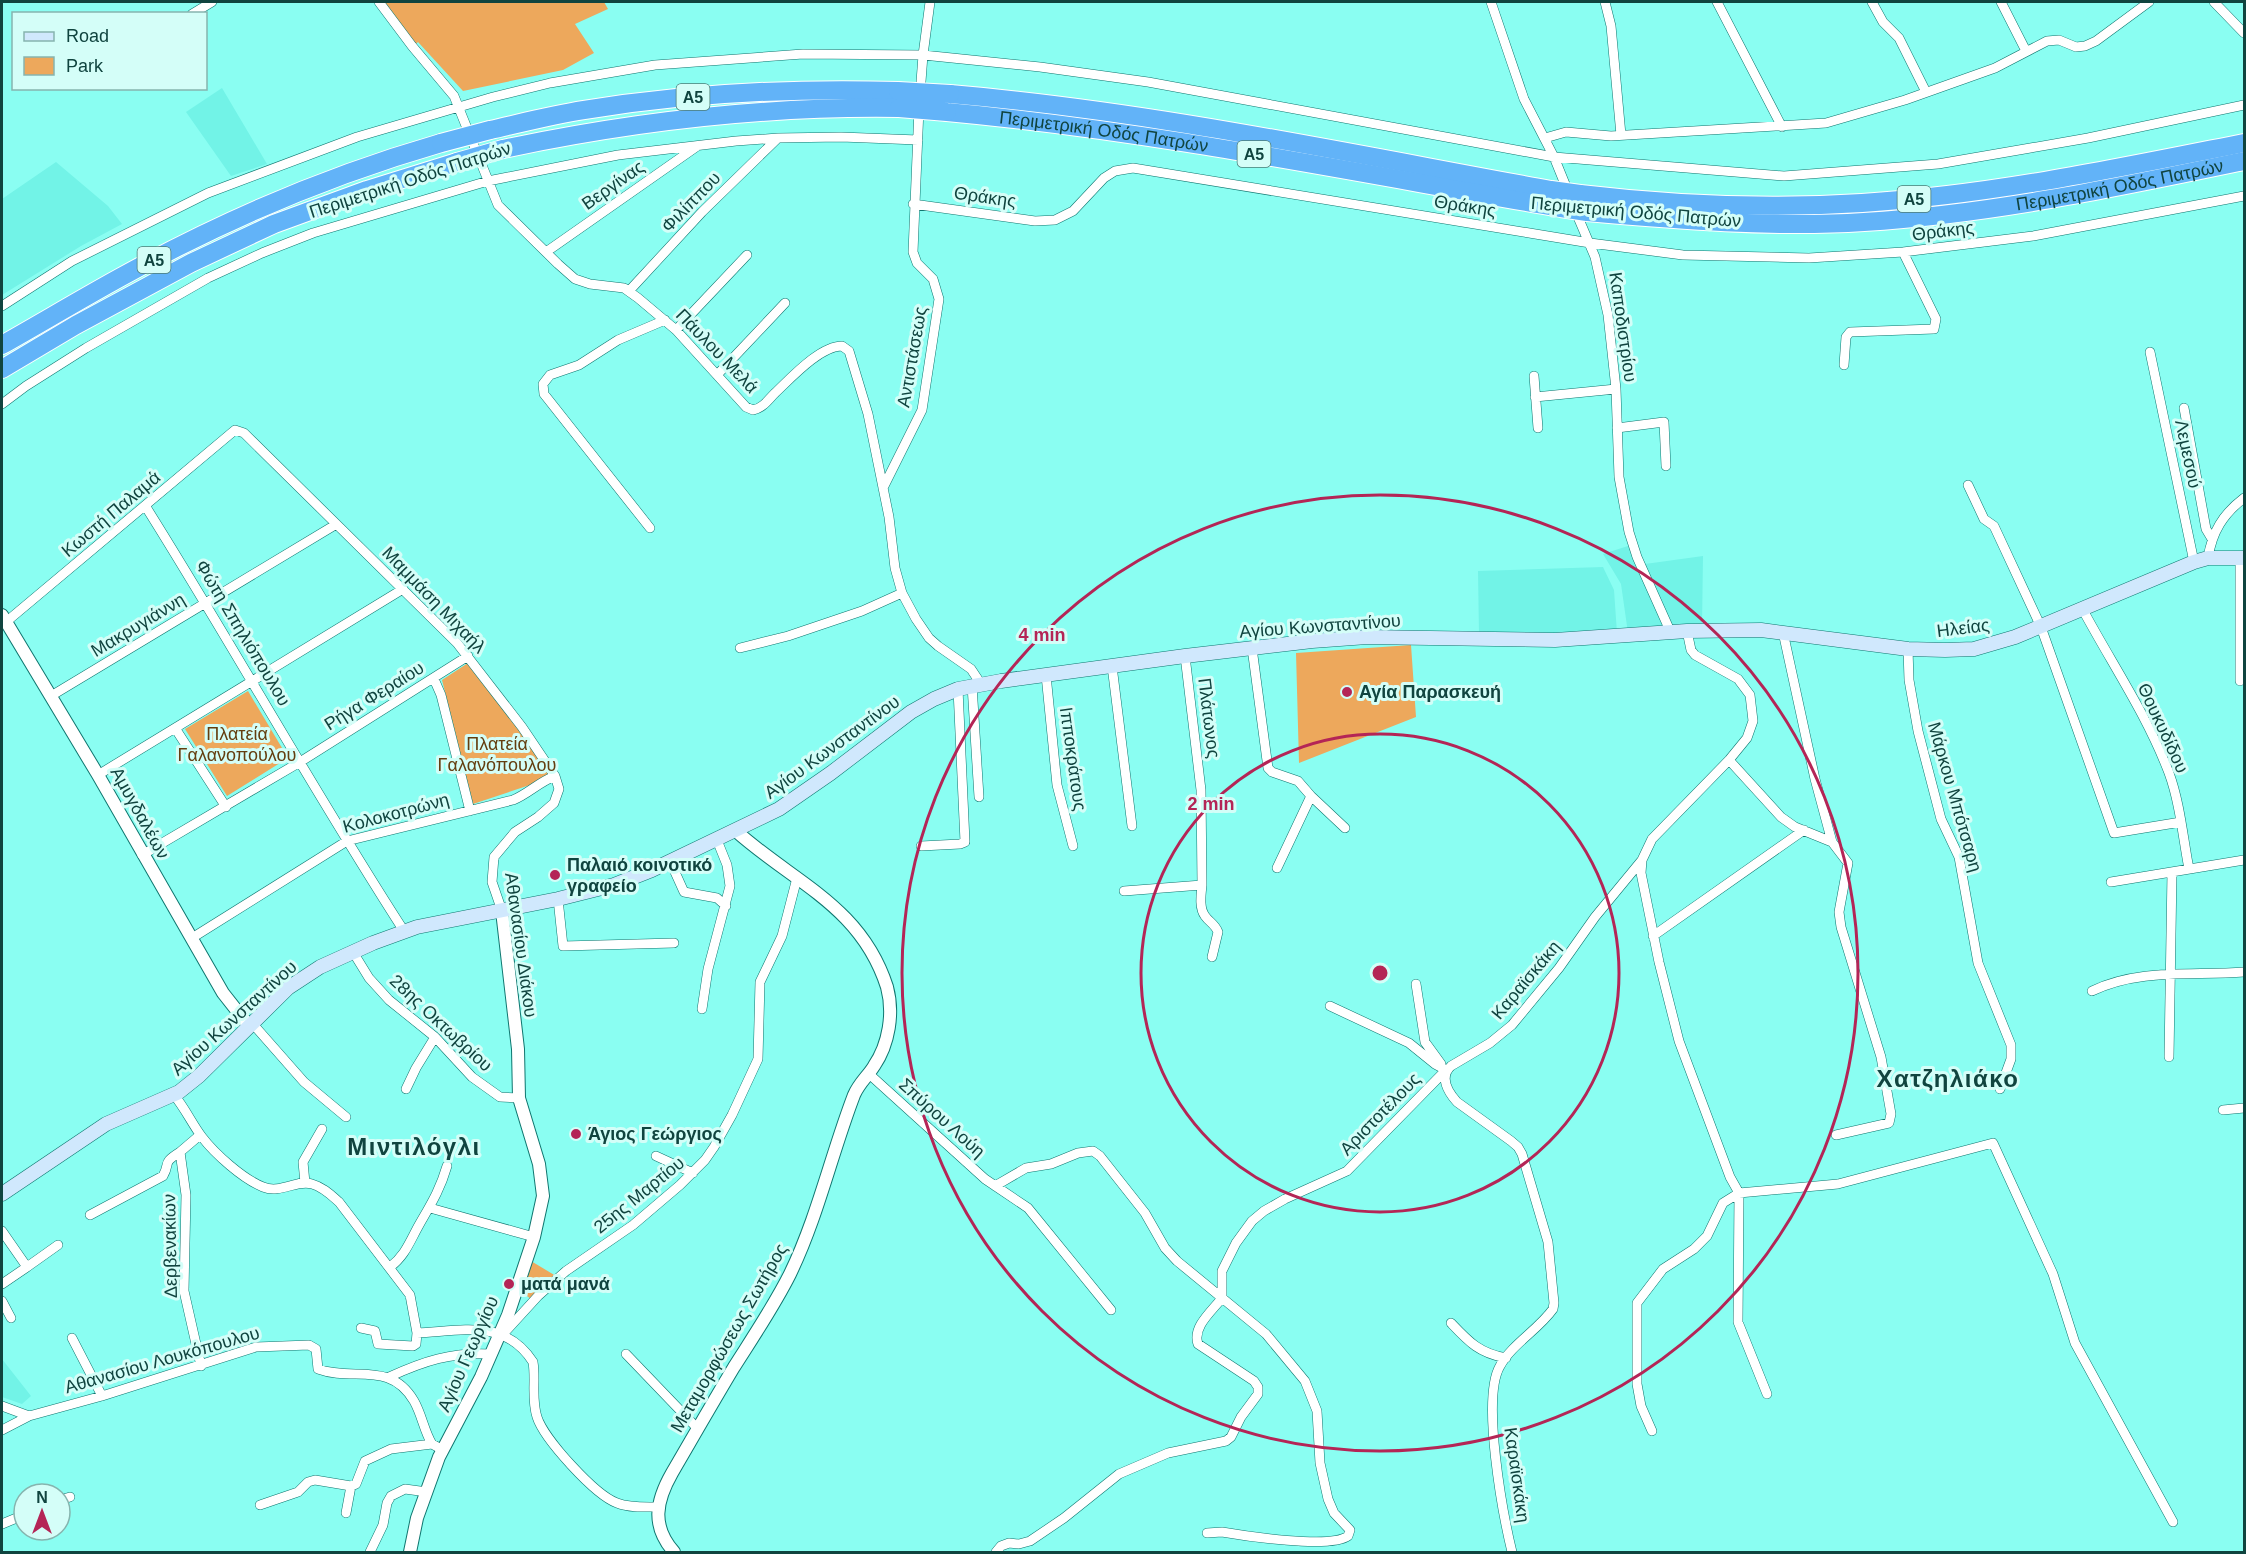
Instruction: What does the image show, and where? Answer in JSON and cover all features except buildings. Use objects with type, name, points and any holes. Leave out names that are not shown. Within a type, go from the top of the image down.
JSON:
[{"type":"highway","name":"Περιμετρική Οδός Πατρών","points":[[2,345],[122,276],[265,206],[368,166],[490,130],[580,111],[686,97],[799,90],[948,103],[1010,99],[1134,117],[1551,190],[1689,204],[1805,206],[1863,203],[1978,191],[2244,143]]},
{"type":"highway","name":"Περιμετρική Οδός Πατρών","points":[[2,369],[76,325],[181,268],[274,224],[367,190],[457,162],[503,149],[598,130],[667,120],[898,100]]},
{"type":"highway","name":"Περιμετρική Οδός Πατρών","points":[[948,103],[1071,126],[1220,148],[1587,212],[1753,223],[1863,222],[1981,210],[2048,200],[2244,161]]},
{"type":"main road","name":"Ηλείας","points":[[1671,633],[1745,630],[1783,632],[1908,649],[1945,651],[1974,648],[1998,643],[2041,627],[2194,562],[2208,558],[2242,558]]},
{"type":"main road","name":"Αγίου Κωνσταντίνου","points":[[2,1194],[106,1124],[174,1095],[199,1076],[250,1024],[299,980],[353,952],[404,931],[614,885],[670,861],[779,809],[911,712],[933,699],[970,686],[1185,656],[1367,637],[1556,640],[1671,633]]},
{"type":"street","points":[[195,12],[212,2]]},
{"type":"street","name":"Πάυλου Μελά","points":[[379,2],[454,96],[498,205],[558,264],[582,282],[629,291],[665,320],[746,407],[757,409],[795,374],[826,350],[837,346],[846,348],[852,357],[868,414],[883,488]]},
{"type":"street","name":"Αντιστάσεως","points":[[883,488],[922,410],[939,299],[933,279],[917,262],[913,252],[923,55],[930,2]]},
{"type":"street","name":"Καποδιστρίου","points":[[1491,2],[1521,90],[1554,157],[1590,243],[1600,274],[1608,315],[1616,389],[1619,477],[1629,532],[1637,557],[1671,633]]},
{"type":"street","points":[[1605,2],[1611,26],[1621,135]]},
{"type":"street","points":[[1717,2],[1782,127]]},
{"type":"street","points":[[1872,2],[1885,24],[1899,38],[1926,92]]},
{"type":"street","points":[[2001,2],[2026,51]]},
{"type":"street","points":[[1545,138],[1566,132],[1603,136],[1826,123],[1995,68],[2040,43],[2053,40],[2064,41],[2079,48],[2091,44],[2149,2]]},
{"type":"street","points":[[2214,2],[2244,33]]},
{"type":"street","points":[[2,306],[72,261],[208,193],[357,137],[459,106],[550,83],[655,65],[803,54],[923,55],[1040,67],[1148,82],[1554,157],[1784,176],[1938,164],[2088,138],[2244,105]]},
{"type":"street","points":[[2,404],[86,348],[208,279],[251,258],[313,233],[488,181],[618,155],[699,145],[778,138],[841,137],[918,140]]},
{"type":"street","name":"Φιλίππου","points":[[629,291],[702,212],[778,138]]},
{"type":"street","name":"Βεργίνας","points":[[546,252],[699,145]]},
{"type":"street","name":"Θράκης","points":[[914,204],[1035,221],[1055,220],[1073,212],[1104,178],[1115,171],[1133,168],[1590,243],[1683,255],[1809,258],[1903,252],[2033,236],[2244,196]]},
{"type":"street","points":[[1844,365],[1846,337],[1850,332],[1934,329],[1936,319],[1903,252]]},
{"type":"street","points":[[676,330],[747,255]]},
{"type":"street","points":[[717,375],[785,303]]},
{"type":"street","points":[[650,528],[544,394],[542,387],[550,375],[579,365],[618,340],[665,320]]},
{"type":"street","name":"Λεμεσού","points":[[2150,352],[2194,562]]},
{"type":"street","points":[[1534,376],[1538,428]]},
{"type":"street","points":[[1535,397],[1616,389]]},
{"type":"street","points":[[2184,408],[2206,529],[2212,538]]},
{"type":"street","points":[[1617,428],[1664,422],[1666,466]]},
{"type":"street","name":"Κωστή Παλαμά","points":[[4,619],[146,507],[235,430]]},
{"type":"street","name":"Μαμμάση Μιχαήλ","points":[[235,430],[244,433],[335,525],[443,627],[522,727],[555,776]]},
{"type":"street","points":[[1968,485],[1984,519],[1994,526],[2041,627],[2114,833],[2181,822]]},
{"type":"street","points":[[883,488],[895,568],[902,593],[929,638],[971,669],[965,842],[921,846]]},
{"type":"street","points":[[2208,558],[2212,538],[2224,516],[2244,498]]},
{"type":"street","name":"Φώτη Σπηλιόπουλου","points":[[146,507],[253,681],[347,841],[404,931]]},
{"type":"street","name":"Μακρυγιάννη","points":[[51,696],[335,525]]},
{"type":"street","points":[[2240,681],[2242,558]]},
{"type":"street","points":[[98,775],[403,590]]},
{"type":"street","points":[[740,648],[788,636],[862,611],[902,593]]},
{"type":"street","name":"Θουκυδίδου","points":[[2083,610],[2139,706],[2170,775],[2189,869]]},
{"type":"street","name":"Αμυγδαλέων","points":[[4,619],[98,775],[223,993],[250,1024]]},
{"type":"street","name":"Καραϊσκάκη","points":[[1512,1552],[1501,1492],[1492,1408],[1495,1377],[1506,1358],[1553,1309],[1548,1242],[1518,1147],[1457,1102],[1446,1087],[1444,1079],[1446,1070],[1512,1025],[1642,860],[1652,839],[1729,760],[1747,738],[1753,721],[1750,695],[1738,679],[1695,655],[1691,650],[1687,631]]},
{"type":"street","points":[[1783,632],[1815,779],[1832,842],[1848,863],[1839,912],[1841,927],[1881,1057],[1891,1120],[1889,1123],[1836,1135]]},
{"type":"street","points":[[1252,648],[1268,768],[1272,772],[1298,781],[1345,828]]},
{"type":"street","name":"Μάρκου Μπότσαρη","points":[[1908,649],[1910,691],[1918,731],[1941,819],[1959,857],[1978,963],[2012,1045],[2011,1059],[2001,1089]]},
{"type":"street","name":"Ρήγα Φεραίου","points":[[142,855],[300,762],[468,656]]},
{"type":"street","name":"Πλάτωνος","points":[[1185,656],[1201,790],[1201,901],[1204,915],[1215,924],[1218,932],[1212,957]]},
{"type":"street","points":[[1112,666],[1132,826]]},
{"type":"street","name":"Ιπποκράτους","points":[[1046,675],[1057,785],[1073,846]]},
{"type":"street","points":[[434,678],[441,695],[470,811]]},
{"type":"street","points":[[970,686],[979,797]]},
{"type":"street","points":[[175,728],[226,807]]},
{"type":"street","points":[[1729,760],[1781,817],[1832,842]]},
{"type":"street","name":"Κολοκοτρώνη","points":[[192,938],[347,841],[523,797],[555,776]]},
{"type":"street","name":"Αθανασίου Διάκου","points":[[519,1098],[518,1049],[502,911],[492,882],[494,857],[515,832],[554,803],[559,789],[555,776]]},
{"type":"street","points":[[1277,868],[1311,796]]},
{"type":"street","points":[[1653,936],[1804,830]]},
{"type":"street","name":"Μεταμορφώσεως Σωτήρος","points":[[658,1508],[667,1482],[789,1275],[822,1198],[856,1090],[878,1059],[888,1030],[891,1010],[887,989],[868,946],[845,915],[736,831]]},
{"type":"street","points":[[702,1009],[704,988],[715,941],[729,896],[730,875],[717,840]]},
{"type":"street","points":[[1642,860],[1643,886],[1653,936],[1679,1041],[1730,1177],[1739,1193],[1738,1322],[1767,1394]]},
{"type":"street","points":[[2111,882],[2244,860]]},
{"type":"street","points":[[670,861],[684,892],[717,898],[726,906]]},
{"type":"street","points":[[2169,1057],[2172,872]]},
{"type":"street","name":"25ης Μαρτίου","points":[[500,1333],[506,1331],[538,1296],[566,1271],[633,1225],[693,1173],[714,1147],[755,1066],[759,1047],[760,982],[782,936],[797,878]]},
{"type":"street","points":[[1124,891],[1202,885]]},
{"type":"street","points":[[558,899],[563,946],[674,943]]},
{"type":"street","name":"28ης Οκτωβρίου","points":[[353,952],[369,978],[389,1000],[435,1037],[472,1077],[500,1097],[519,1098]]},
{"type":"street","points":[[2092,991],[2120,979],[2244,972]]},
{"type":"street","points":[[1416,984],[1426,1044],[1446,1070]]},
{"type":"street","points":[[1330,1006],[1409,1043],[1446,1070]]},
{"type":"street","points":[[250,1024],[304,1082],[346,1117]]},
{"type":"street","points":[[406,1089],[435,1037]]},
{"type":"street","name":"Αριστοτέλους","points":[[1222,1298],[1222,1271],[1236,1243],[1252,1221],[1285,1199],[1347,1172],[1446,1070]]},
{"type":"street","name":"Σπύρου Λούη","points":[[868,1073],[995,1186],[1028,1208],[1111,1310]]},
{"type":"street","points":[[174,1095],[190,1116],[200,1135],[237,1171],[264,1187],[281,1189],[305,1183],[312,1184],[327,1191],[339,1202],[410,1295],[417,1333],[416,1344],[413,1346],[378,1344],[375,1331],[361,1328]]},
{"type":"street","name":"Αγίου Γεωργίου","points":[[410,1552],[437,1447],[477,1386],[500,1333],[534,1237],[542,1203],[542,1183],[535,1146],[519,1098]]},
{"type":"street","points":[[2223,1110],[2244,1108]]},
{"type":"street","points":[[305,1183],[303,1162],[322,1129]]},
{"type":"street","points":[[90,1215],[163,1176],[165,1164],[200,1135]]},
{"type":"street","points":[[1652,1431],[1641,1406],[1637,1384],[1637,1304],[1663,1269],[1694,1249],[1707,1236],[1723,1203],[1739,1193],[1838,1184],[1993,1143],[2053,1274],[2075,1343],[2173,1522]]},
{"type":"street","points":[[995,1186],[1026,1168],[1052,1164],[1078,1153],[1094,1151],[1145,1213],[1166,1248],[1177,1261],[1266,1334],[1305,1381],[1317,1411],[1320,1463],[1328,1499],[1334,1513],[1350,1530],[1348,1536],[1344,1540],[1336,1541],[1282,1539],[1222,1532],[1207,1533]]},
{"type":"street","name":"Δερβενακίων","points":[[180,1152],[186,1195],[184,1291],[201,1366]]},
{"type":"street","points":[[656,1156],[693,1173]]},
{"type":"street","points":[[390,1267],[404,1254],[430,1208],[442,1185],[447,1166]]},
{"type":"street","points":[[430,1208],[534,1237]]},
{"type":"street","points":[[2,1231],[27,1267]]},
{"type":"street","points":[[2,1284],[58,1245]]},
{"type":"street","points":[[996,1552],[1001,1546],[1009,1543],[1019,1544],[1030,1541],[1064,1518],[1119,1474],[1168,1453],[1226,1441],[1231,1437],[1241,1417],[1258,1394],[1258,1387],[1254,1381],[1198,1344],[1195,1336],[1198,1329],[1222,1298]]},
{"type":"street","points":[[2,1301],[11,1318]]},
{"type":"street","points":[[1451,1323],[1473,1346],[1495,1356],[1506,1358]]},
{"type":"street","points":[[417,1333],[478,1329],[500,1333],[516,1344],[533,1362],[533,1402],[540,1423],[551,1442],[604,1496],[627,1505],[658,1508],[661,1534],[674,1552]]},
{"type":"street","points":[[72,1338],[102,1396]]},
{"type":"street","name":"Αθανασίου Λουκόπουλου","points":[[2,1430],[29,1416],[102,1396],[261,1346],[309,1345],[316,1348],[317,1366],[322,1370],[378,1374],[388,1377]]},
{"type":"street","points":[[388,1377],[450,1355],[491,1354]]},
{"type":"street","points":[[626,1354],[698,1429]]},
{"type":"street","points":[[260,1505],[298,1492],[308,1482],[315,1480],[351,1486],[356,1484],[365,1461],[391,1449],[437,1447],[414,1400],[388,1377]]},
{"type":"street","points":[[2,1406],[29,1416]]},
{"type":"street","points":[[346,1514],[351,1486]]},
{"type":"street","points":[[370,1552],[383,1525],[387,1503],[391,1496],[405,1489],[427,1492]]},
{"type":"shaded area","points":[[222,88],[267,164],[231,176],[186,112]]},
{"type":"shaded area","points":[[56,162],[108,206],[122,224],[81,246],[2,295],[2,199]]},
{"type":"shaded area","points":[[1628,546],[1648,588],[1664,630],[1628,633],[1621,584],[1603,554]]},
{"type":"shaded area","points":[[1703,556],[1702,626],[1673,630],[1645,564]]},
{"type":"shaded area","points":[[1603,567],[1614,590],[1617,633],[1479,634],[1478,571]]},
{"type":"shaded area","points":[[2,1359],[31,1396],[22,1404],[2,1397]]},
{"type":"green space","points":[[384,2],[604,2],[608,9],[575,24],[594,53],[563,70],[463,91],[418,42],[416,44]]},
{"type":"green space","points":[[1411,645],[1416,717],[1299,763],[1296,653]]},
{"type":"green space","name":"Πλατεία Γαλανόπουλου","points":[[468,663],[554,777],[473,804],[442,680]]},
{"type":"green space","name":"Πλατεία Γαλανοπούλου","points":[[248,691],[288,758],[227,796],[185,729]]},
{"type":"green space","points":[[531,1261],[556,1276],[532,1300],[521,1291]]},
{"type":"place","name":"Αγία Παρασκευή","points":[[1347,692]]},
{"type":"place","name":"Παλαιό κοινοτικό γραφείο","points":[[555,875]]},
{"type":"place","name":"Άγιος Γεώργιος","points":[[576,1134]]},
{"type":"place","name":"ματά μανά","points":[[509,1284]]},
{"type":"district","name":"Χατζηλιάκο","points":[[1948,1079]]},
{"type":"district","name":"Μιντιλόγλι","points":[[414,1147]]}]
